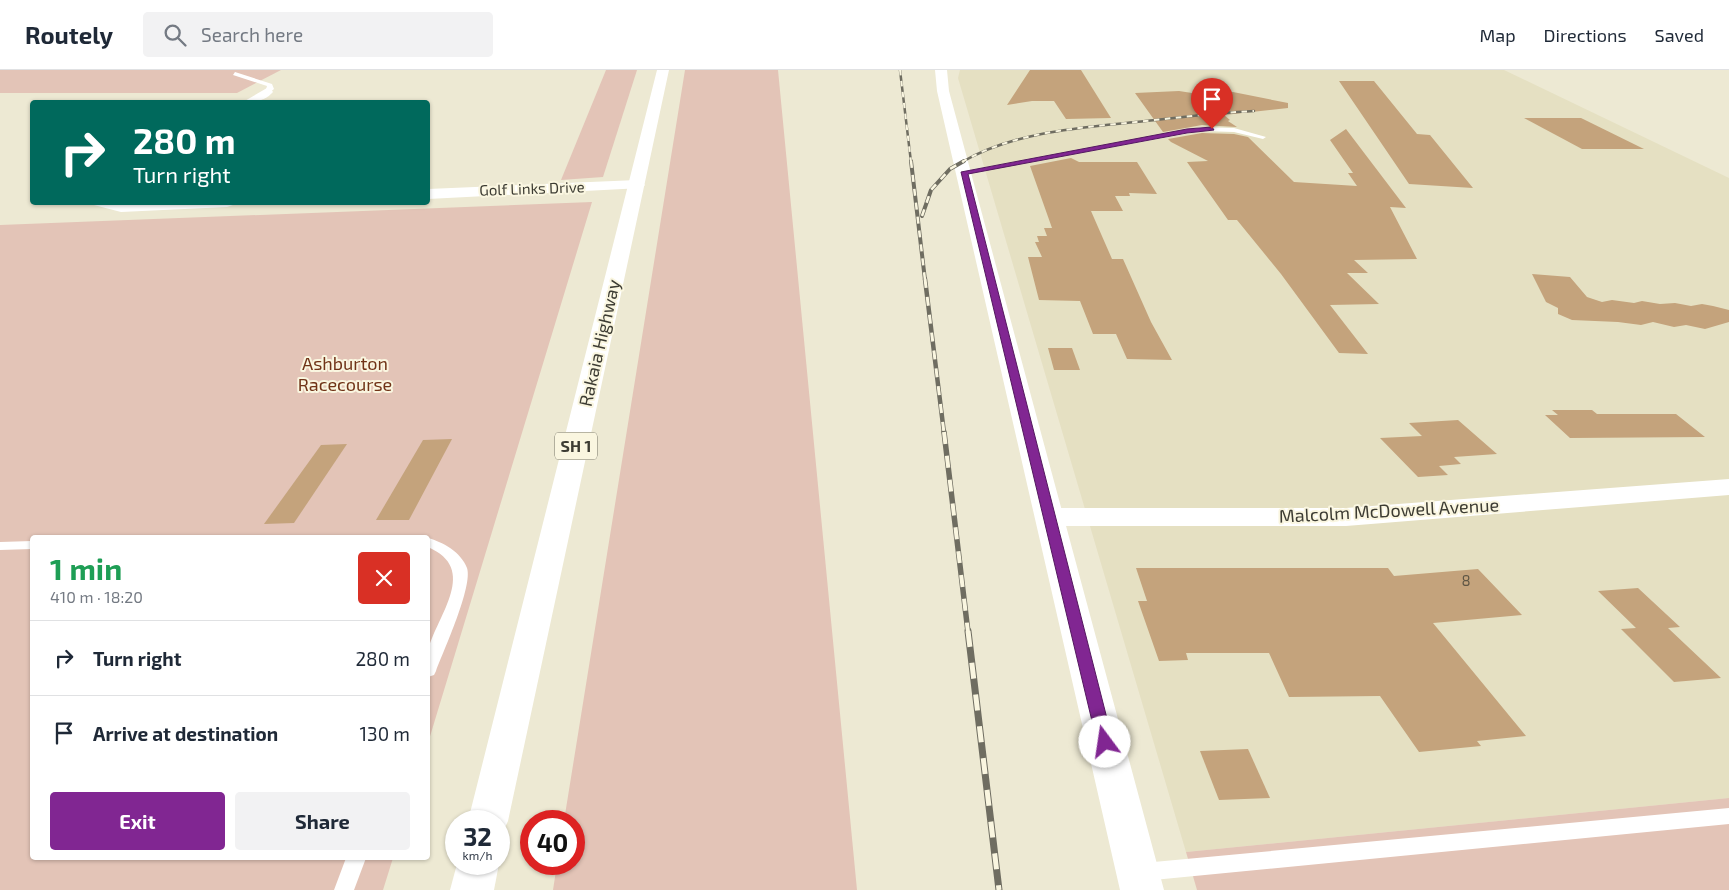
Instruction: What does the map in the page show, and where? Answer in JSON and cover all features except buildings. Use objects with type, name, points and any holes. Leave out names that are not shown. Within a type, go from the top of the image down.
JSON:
[{"type":"main road","name":"Rakaia Highway","points":[[491,810],[663,70]]},
{"type":"main road","points":[[941,70],[943,91],[1140,881]]},
{"type":"main road","points":[[472,890],[475,875]]},
{"type":"street","points":[[253,100],[267,92]]},
{"type":"street","name":"Golf Links Drive","points":[[430,194],[637,185]]},
{"type":"street","points":[[113,205],[121,207],[163,205]]},
{"type":"street","name":"Malcolm McDowell Avenue","points":[[1049,517],[1346,517],[1729,488]]},
{"type":"lane","points":[[235,74],[270,85],[271,89],[267,92]]},
{"type":"lane","points":[[964,172],[1187,131],[1222,129],[1263,137]]},
{"type":"lane","points":[[430,543],[440,546],[452,556],[460,568],[461,584],[430,666]]},
{"type":"lane","points":[[0,546],[30,545]]},
{"type":"lane","points":[[1140,881],[1729,816]]},
{"type":"lane","points":[[344,890],[355,860]]},
{"type":"shaded area","points":[[960,70],[1504,70],[1729,178],[1729,798],[1186,852],[958,78]]},
{"type":"green space","points":[[0,70],[281,70],[237,93],[0,93]]},
{"type":"green space","points":[[606,70],[637,70],[603,177],[561,180]]},
{"type":"green space","points":[[685,70],[778,70],[857,890],[553,890],[555,875],[585,875],[585,810],[566,810]]},
{"type":"green space","name":"Ashburton Racecourse","points":[[592,202],[430,736],[430,535],[30,535],[30,860],[392,860],[383,890],[0,890],[0,225]]},
{"type":"green space","points":[[1729,798],[1729,890],[1197,890],[1186,852]]},
{"type":"railway","points":[[900,70],[911,162]]},
{"type":"railway","points":[[964,161],[1003,144],[1069,129],[1254,111]]},
{"type":"railway","points":[[911,161],[925,280]]},
{"type":"railway","points":[[922,216],[931,190],[950,169],[964,161]]},
{"type":"railway","points":[[925,279],[944,433]]},
{"type":"railway","points":[[944,432],[968,632]]},
{"type":"railway","points":[[968,631],[999,890]]},
{"type":"route","points":[[1105,742],[964,172],[1187,131],[1212,129]]}]
